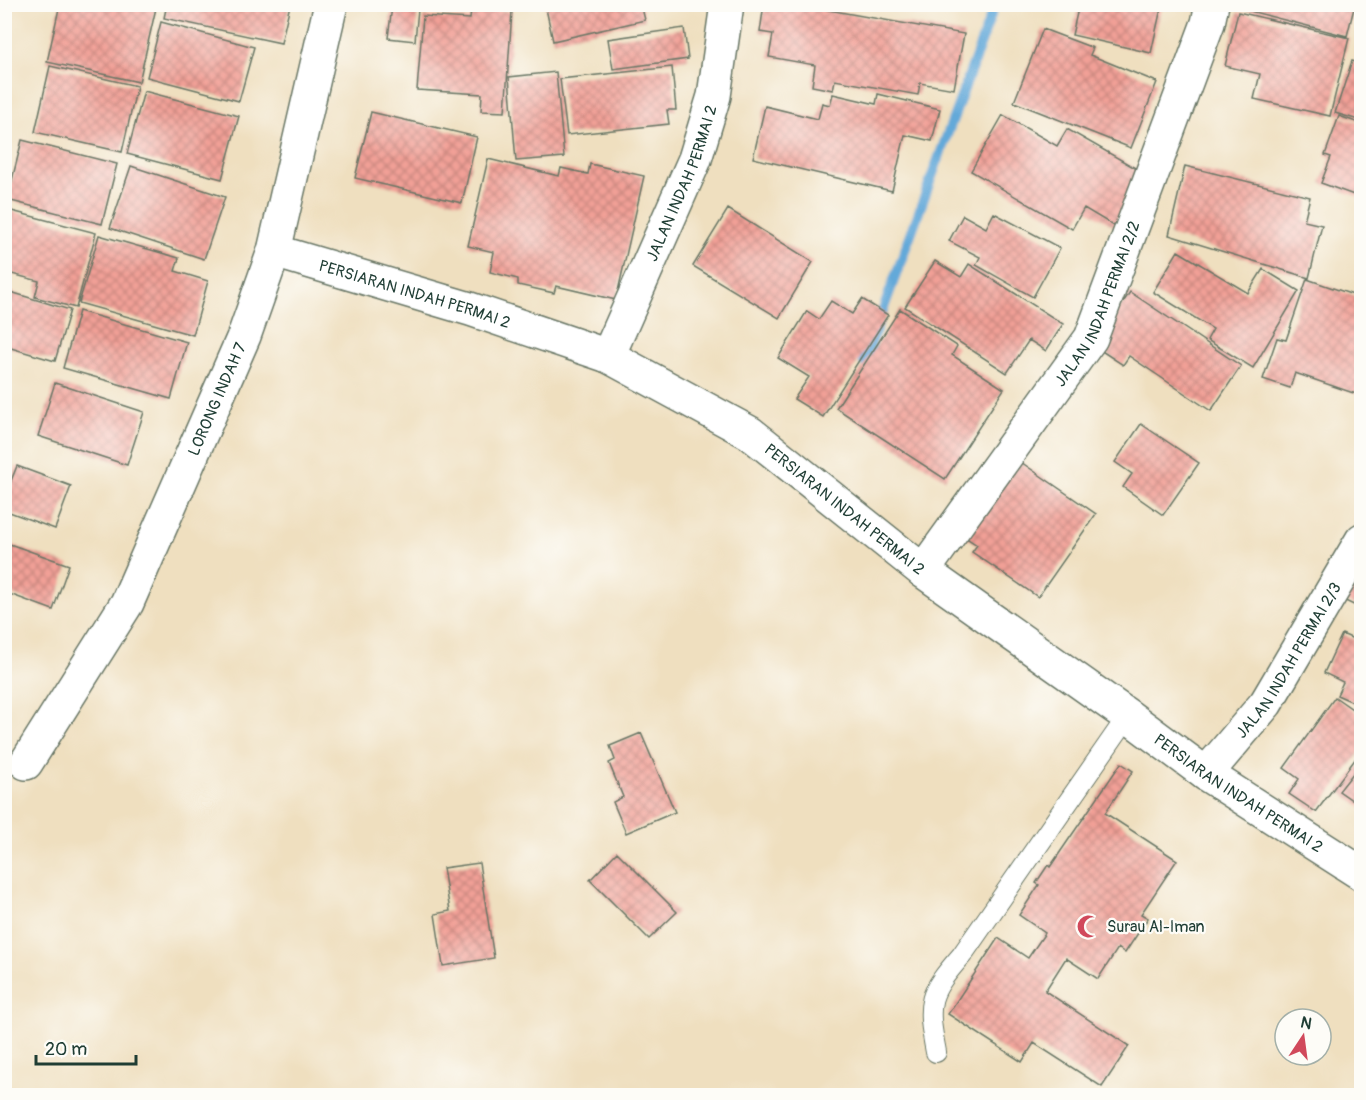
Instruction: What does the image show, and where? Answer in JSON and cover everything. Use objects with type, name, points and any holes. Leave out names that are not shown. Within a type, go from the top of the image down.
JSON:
[{"type":"street","name":"LORONG INDAH 7","points":[[26,763],[128,603],[244,336],[274,251],[331,4]]},
{"type":"street","name":"JALAN INDAH PERMAI 2","points":[[608,356],[695,159],[714,96],[727,4]]},
{"type":"street","name":"JALAN INDAH PERMAI 2/2","points":[[922,571],[1091,339],[1208,22],[1212,4]]},
{"type":"street","name":"PERSIARAN INDAH PERMAI 2","points":[[274,251],[470,309],[608,356],[750,433],[922,571],[1128,716],[1206,774],[1362,874]]},
{"type":"street","name":"JALAN INDAH PERMAI 2/3","points":[[1206,774],[1266,703],[1362,540]]},
{"type":"lane","points":[[936,1052],[930,1020],[931,1001],[937,985],[962,955],[1128,716]]},
{"type":"building","points":[[60,4],[136,4],[146,7],[146,4],[162,4],[161,9],[156,8],[139,82],[47,62]]},
{"type":"building","points":[[167,4],[290,5],[281,43],[164,18]]},
{"type":"building","points":[[545,4],[641,4],[645,20],[553,41]]},
{"type":"building","points":[[764,4],[795,4],[964,34],[954,89],[920,83],[918,95],[835,80],[833,90],[812,86],[815,65],[769,57],[773,34],[760,32]]},
{"type":"building","points":[[1079,4],[1162,4],[1151,53],[1072,35]]},
{"type":"building","points":[[1243,4],[1355,4],[1347,36],[1242,9]]},
{"type":"building","points":[[392,6],[418,9],[415,41],[388,38]]},
{"type":"building","points":[[471,9],[512,11],[505,112],[481,111],[482,94],[417,90],[423,16],[470,19]]},
{"type":"building","points":[[1238,12],[1349,38],[1330,116],[1254,99],[1260,74],[1225,66]]},
{"type":"building","points":[[161,22],[254,47],[239,101],[147,77]]},
{"type":"building","points":[[684,28],[688,59],[613,69],[608,39]]},
{"type":"building","points":[[1043,29],[1093,48],[1090,55],[1157,82],[1131,148],[1014,102]]},
{"type":"building","points":[[1352,61],[1362,64],[1362,121],[1335,113]]},
{"type":"building","points":[[50,66],[137,86],[122,152],[35,132]]},
{"type":"building","points":[[672,67],[676,110],[667,110],[669,124],[567,135],[560,79]]},
{"type":"building","points":[[556,72],[564,157],[516,161],[509,77]]},
{"type":"building","points":[[144,91],[239,116],[222,179],[127,154]]},
{"type":"building","points":[[833,94],[876,104],[878,94],[940,109],[932,141],[905,135],[892,191],[753,158],[765,106],[818,119],[822,103],[830,105]]},
{"type":"building","points":[[371,112],[477,137],[462,203],[355,178]]},
{"type":"building","points":[[1003,115],[1057,146],[1067,129],[1144,173],[1114,226],[1084,208],[1072,229],[971,171]]},
{"type":"building","points":[[1339,116],[1362,124],[1362,198],[1321,183],[1331,157],[1325,155]]},
{"type":"building","points":[[22,140],[117,164],[102,224],[7,200]]},
{"type":"building","points":[[488,159],[559,176],[561,168],[588,174],[590,164],[644,176],[616,300],[556,286],[554,293],[518,285],[518,279],[490,272],[494,252],[468,246]]},
{"type":"building","points":[[131,166],[225,197],[204,259],[110,228]]},
{"type":"building","points":[[1185,166],[1310,197],[1304,221],[1322,225],[1309,278],[1169,235]]},
{"type":"building","points":[[4,209],[96,233],[76,308],[35,297],[39,281],[4,272]]},
{"type":"building","points":[[728,209],[813,262],[779,318],[693,266]]},
{"type":"building","points":[[994,213],[1060,248],[1033,297],[976,265],[980,257],[949,241],[963,215],[986,228]]},
{"type":"building","points":[[99,235],[179,258],[175,271],[208,281],[193,335],[79,303]]},
{"type":"building","points":[[1178,251],[1248,293],[1263,269],[1299,291],[1253,368],[1207,340],[1213,329],[1153,292]]},
{"type":"building","points":[[935,261],[961,277],[969,264],[1063,324],[1046,351],[1029,340],[1007,373],[905,307]]},
{"type":"building","points":[[1307,279],[1362,298],[1362,396],[1295,373],[1290,388],[1263,379],[1277,338],[1286,340]]},
{"type":"building","points":[[4,290],[70,310],[55,361],[4,346]]},
{"type":"building","points":[[1130,292],[1241,366],[1211,411],[1129,356],[1123,365],[1094,346]]},
{"type":"building","points":[[862,299],[888,315],[823,417],[794,399],[809,377],[778,358],[807,311],[819,319],[831,301],[852,314]]},
{"type":"building","points":[[900,309],[957,346],[952,355],[1004,389],[945,479],[836,408]]},
{"type":"building","points":[[79,311],[187,342],[171,399],[63,368]]},
{"type":"building","points":[[55,383],[144,412],[127,465],[38,436]]},
{"type":"building","points":[[1141,424],[1199,463],[1163,515],[1123,487],[1132,474],[1115,462]]},
{"type":"building","points":[[1015,458],[1096,514],[1038,597],[972,552],[977,545],[962,535]]},
{"type":"building","points":[[17,466],[71,486],[55,529],[4,510],[4,498]]},
{"type":"building","points":[[4,542],[69,565],[53,610],[4,592]]},
{"type":"building","points":[[1362,553],[1362,609],[1339,598]]},
{"type":"building","points":[[1362,628],[1362,706],[1337,695],[1343,682],[1324,673],[1342,634],[1356,640]]},
{"type":"building","points":[[1335,697],[1362,716],[1362,750],[1316,812],[1289,794],[1299,779],[1284,768]]},
{"type":"building","points":[[641,733],[675,812],[626,833],[613,802],[623,797],[609,763],[615,760],[610,746]]},
{"type":"building","points":[[1362,762],[1362,807],[1339,791]]},
{"type":"building","name":"Surau Al-Iman","points":[[1121,763],[1133,771],[1105,813],[1177,860],[1141,914],[1148,918],[1125,953],[1118,948],[1098,979],[1066,958],[1045,991],[1129,1046],[1102,1087],[1034,1043],[1022,1062],[948,1014],[998,938],[1028,958],[1045,933],[1019,915],[1039,885],[1036,883],[1048,865],[1050,867]]},
{"type":"building","points":[[617,852],[677,912],[649,939],[590,880]]},
{"type":"building","points":[[479,863],[494,958],[443,966],[435,914],[450,911],[443,868]]},
{"type":"waterway","points":[[864,362],[995,4]]},
{"type":"place","name":"Surau Al-Iman","points":[[1089,926]]}]
